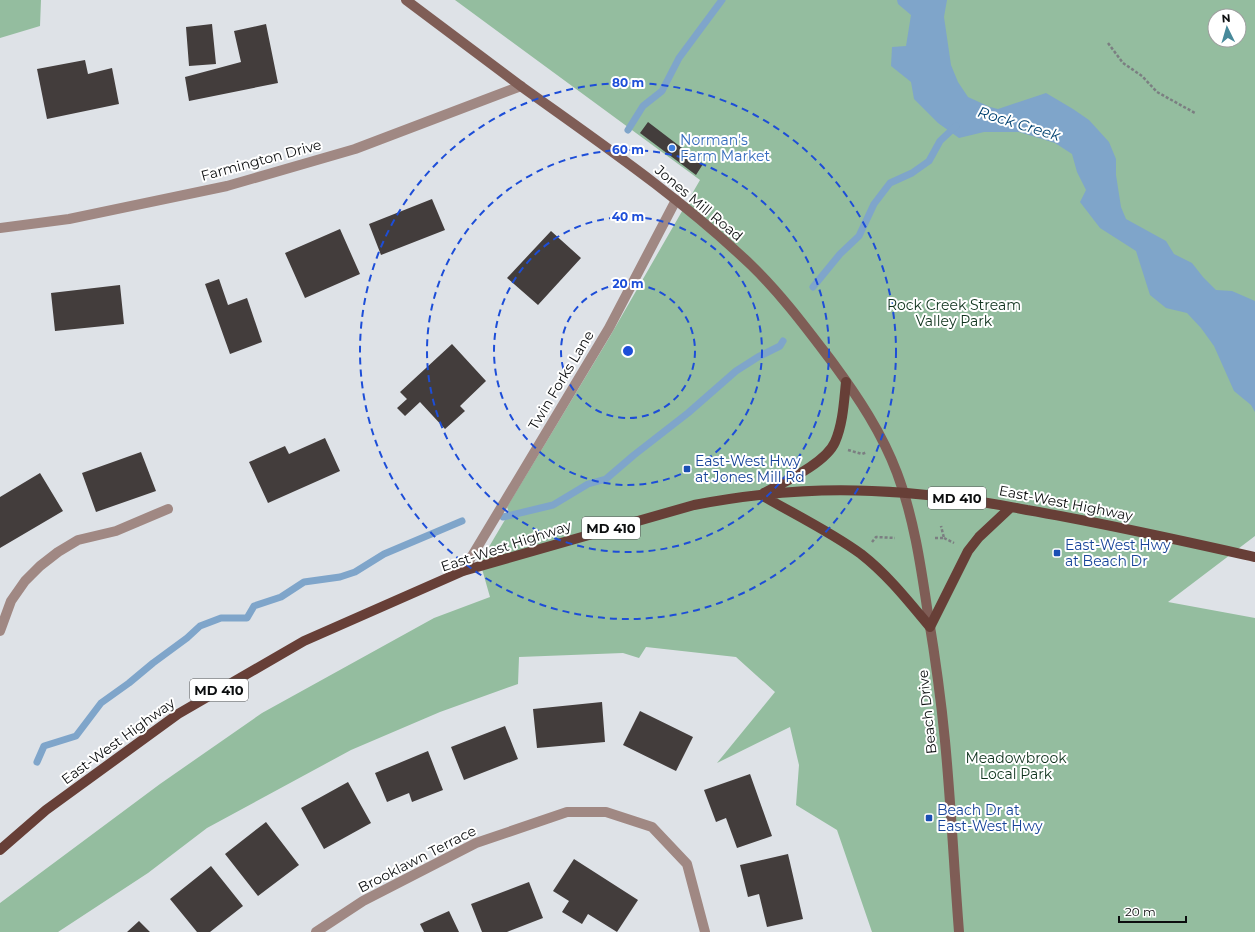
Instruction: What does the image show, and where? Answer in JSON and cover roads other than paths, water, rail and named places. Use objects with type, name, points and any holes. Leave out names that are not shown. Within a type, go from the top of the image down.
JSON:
[{"type":"main road","name":"Jones Mill Road","points":[[406,0],[521,86],[623,158],[697,217],[752,266],[785,302],[846,382],[885,444],[904,492]]},
{"type":"main road","points":[[846,382],[840,426],[835,443],[826,454],[813,465],[761,495],[861,554],[889,579],[930,627],[968,551],[979,537],[1010,507]]},
{"type":"main road","name":"East-West Highway","points":[[0,850],[46,810],[178,714],[304,641],[463,571],[694,505],[730,498],[794,492],[904,492],[1010,507],[1097,523],[1255,556]]},
{"type":"main road","name":"Beach Drive","points":[[904,492],[915,538],[930,627],[945,739],[959,932]]},
{"type":"street","name":"Farmington Drive","points":[[0,228],[69,220],[227,186],[355,149],[521,86]]},
{"type":"street","name":"Twin Forks Lane","points":[[463,571],[609,328],[676,200]]},
{"type":"street","points":[[0,631],[11,602],[25,581],[40,566],[58,552],[78,540],[116,531],[168,509]]},
{"type":"street","name":"Brooklawn Terrace","points":[[316,932],[363,901],[476,843],[566,812],[606,812],[652,827],[687,864],[705,932]]},
{"type":"water","name":"Rock Creek","points":[[897,0],[947,0],[944,17],[951,65],[958,82],[968,97],[998,109],[1046,93],[1089,120],[1109,142],[1116,159],[1116,175],[1121,207],[1126,219],[1166,241],[1174,254],[1192,263],[1216,290],[1232,291],[1255,301],[1255,412],[1251,405],[1234,391],[1214,346],[1201,328],[1187,313],[1166,308],[1150,295],[1136,251],[1100,228],[1080,202],[1086,190],[1077,172],[1072,154],[1055,143],[1019,132],[984,132],[959,138],[938,123],[914,99],[911,82],[891,66],[892,47],[906,46],[911,15],[898,4]]},
{"type":"waterway","points":[[628,130],[643,106],[662,91],[679,58],[722,0]]},
{"type":"waterway","points":[[813,287],[840,254],[859,236],[874,204],[890,183],[912,173],[929,161],[940,141],[956,126]]},
{"type":"waterway","points":[[503,517],[553,505],[588,484],[606,479],[688,413],[736,371],[758,357],[780,346],[783,341]]},
{"type":"waterway","points":[[37,762],[44,746],[76,736],[101,703],[187,638],[200,626],[221,618],[247,618],[254,606],[281,597],[304,582],[340,577],[355,572],[384,554],[462,521]]},
{"type":"place","name":"Norman's Farm Market","points":[[672,148]]},
{"type":"place","name":"East-West Hwy at Jones Mill Rd","points":[[687,469]]},
{"type":"place","name":"East-West Hwy at Beach Dr","points":[[1057,553]]},
{"type":"place","name":"Beach Dr at East-West Hwy","points":[[929,818]]},
{"type":"park label","name":"Rock Creek Stream Valley Park","points":[[954,314]]},
{"type":"park label","name":"Meadowbrook Local Park","points":[[1016,766]]}]
